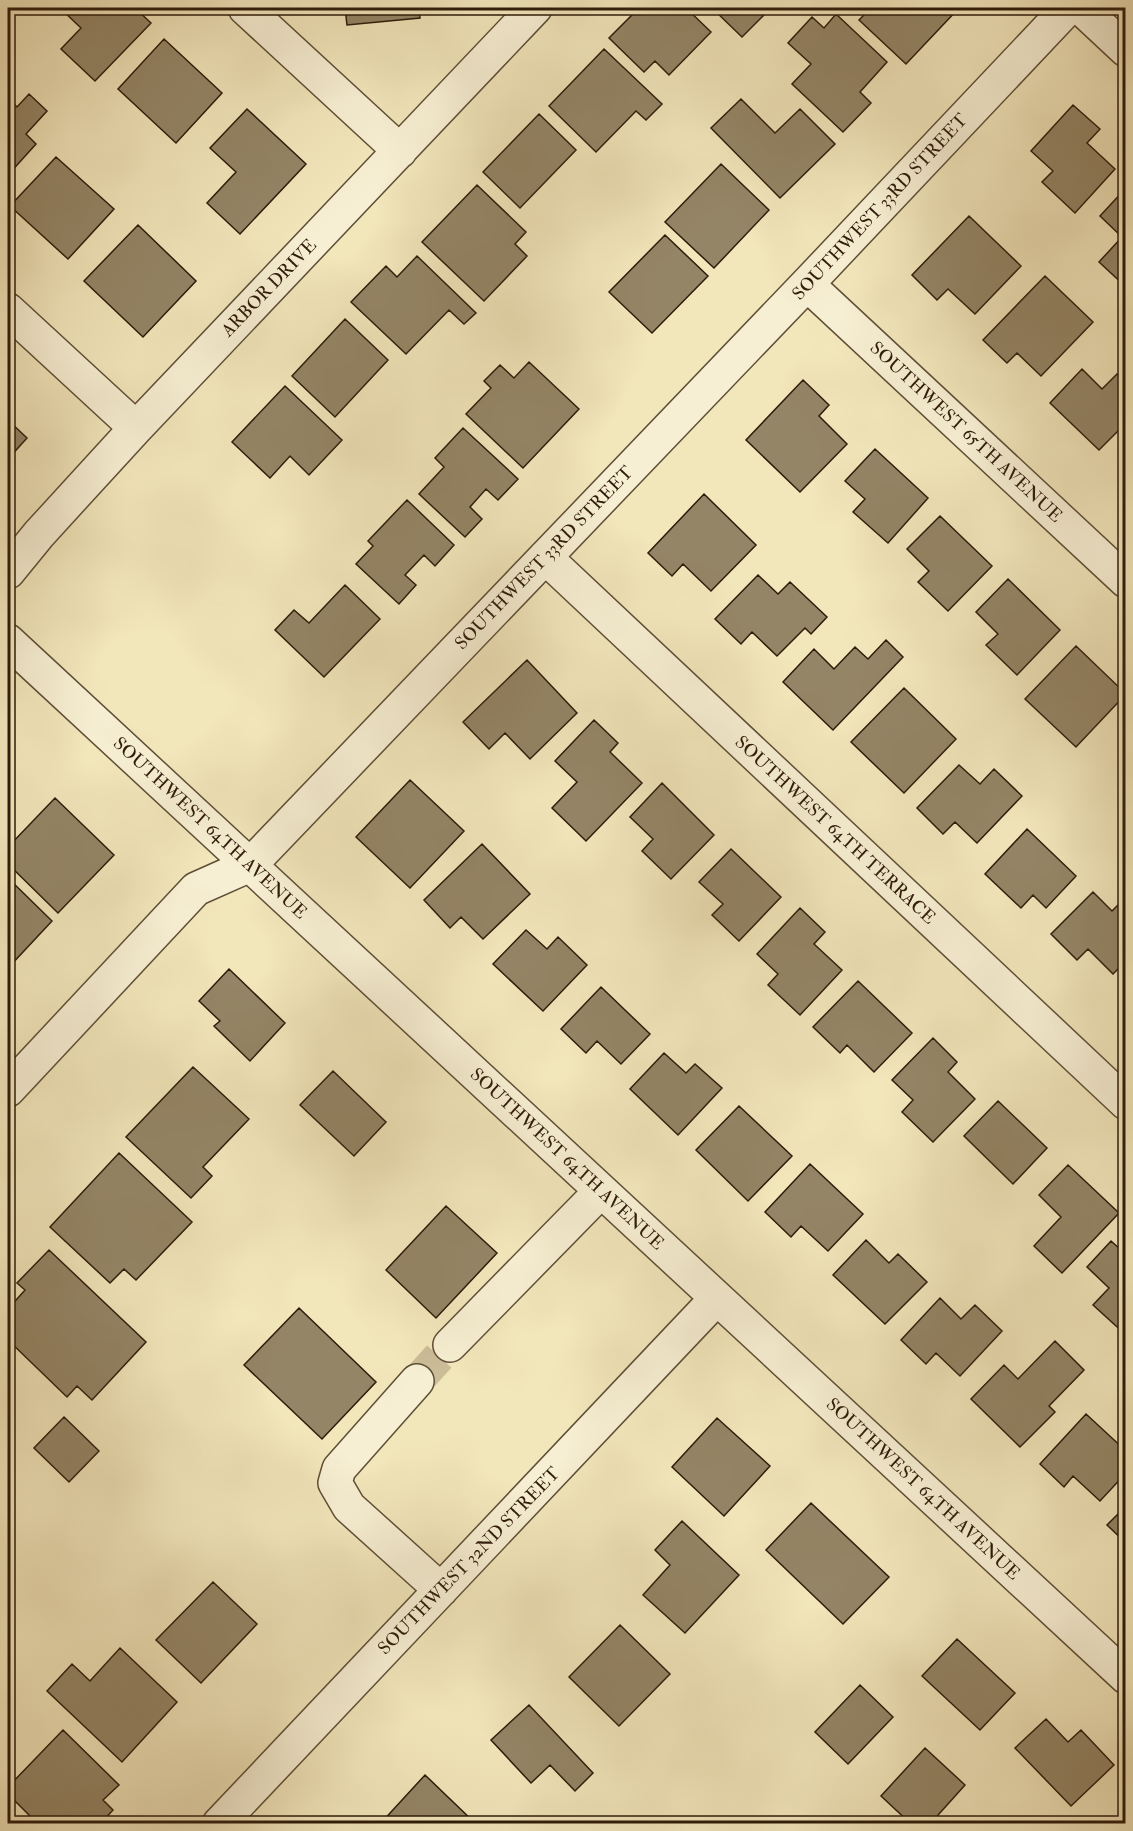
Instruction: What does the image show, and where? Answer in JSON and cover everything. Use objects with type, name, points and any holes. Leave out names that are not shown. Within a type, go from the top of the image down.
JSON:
[{"type":"street","points":[[245,8],[400,151]]},
{"type":"street","name":"ARBOR DRIVE","points":[[8,572],[39,534],[136,428],[535,8]]},
{"type":"street","name":"SOUTHWEST 33RD STREET","points":[[8,1090],[196,889],[250,864],[807,284],[1068,8]]},
{"type":"street","points":[[1081,8],[1125,50]]},
{"type":"street","name":"SOUTHWEST 65TH AVENUE","points":[[807,284],[1125,581]]},
{"type":"street","points":[[8,310],[136,428]]},
{"type":"street","name":"SOUTHWEST 64TH TERRACE","points":[[545,557],[1125,1103]]},
{"type":"street","name":"SOUTHWEST 64TH AVENUE","points":[[8,641],[1125,1677]]},
{"type":"street","points":[[450,1345],[601,1191]]},
{"type":"street","name":"SOUTHWEST 32ND STREET","points":[[219,1824],[717,1298]]},
{"type":"street","points":[[417,1381],[339,1469],[335,1483],[349,1507],[441,1590]]},
{"type":"building","points":[[60,8],[135,8],[151,23],[95,81],[61,49],[81,28]]},
{"type":"building","points":[[345,8],[419,8],[420,18],[347,25]]},
{"type":"building","points":[[639,8],[686,8],[711,32],[669,75],[655,61],[644,72],[609,38]]},
{"type":"building","points":[[712,8],[771,8],[742,37]]},
{"type":"building","points":[[871,8],[959,8],[906,64],[859,20]]},
{"type":"building","points":[[836,14],[887,62],[860,92],[871,103],[843,132],[792,84],[811,64],[788,43],[812,17],[824,28]]},
{"type":"building","points":[[164,39],[222,93],[176,143],[118,89]]},
{"type":"building","points":[[604,49],[662,104],[646,120],[636,111],[596,152],[549,106]]},
{"type":"building","points":[[29,94],[47,111],[26,134],[36,144],[8,175],[8,98],[17,107]]},
{"type":"building","points":[[741,99],[775,133],[800,109],[835,144],[780,198],[711,128]]},
{"type":"building","points":[[1073,105],[1100,129],[1087,143],[1115,169],[1075,213],[1042,182],[1053,171],[1031,151]]},
{"type":"building","points":[[247,109],[306,164],[240,234],[207,203],[236,172],[210,148]]},
{"type":"building","points":[[539,114],[576,150],[520,208],[483,172]]},
{"type":"building","points":[[56,157],[114,209],[68,259],[10,206]]},
{"type":"building","points":[[721,164],[769,210],[714,268],[665,222]]},
{"type":"building","points":[[477,185],[526,232],[515,244],[527,256],[484,301],[422,242]]},
{"type":"building","points":[[1126,188],[1126,287],[1099,262],[1122,237],[1100,216]]},
{"type":"building","points":[[969,216],[1021,266],[975,314],[948,289],[937,300],[912,275]]},
{"type":"building","points":[[138,225],[196,281],[143,337],[84,281]]},
{"type":"building","points":[[665,235],[708,276],[652,333],[609,292]]},
{"type":"building","points":[[417,256],[476,313],[464,324],[449,310],[406,354],[351,302],[386,266],[397,277]]},
{"type":"building","points":[[1045,276],[1093,322],[1041,376],[1017,353],[1007,363],[983,340]]},
{"type":"building","points":[[345,319],[388,360],[335,417],[292,376]]},
{"type":"building","points":[[529,362],[579,409],[523,468],[466,414],[491,388],[484,381],[500,365],[514,378]]},
{"type":"building","points":[[1082,369],[1102,389],[1117,374],[1126,382],[1126,423],[1099,450],[1050,403]]},
{"type":"building","points":[[803,380],[829,405],[819,416],[847,444],[800,492],[746,440]]},
{"type":"building","points":[[285,386],[342,440],[309,475],[290,456],[270,478],[232,442]]},
{"type":"building","points":[[8,420],[27,438],[8,459]]},
{"type":"building","points":[[463,428],[518,479],[498,500],[486,489],[470,507],[482,519],[465,537],[419,494],[444,467],[435,458]]},
{"type":"building","points":[[875,449],[928,498],[888,543],[853,512],[865,499],[845,481]]},
{"type":"building","points":[[704,494],[756,545],[711,591],[683,564],[672,576],[648,553]]},
{"type":"building","points":[[407,500],[454,545],[435,566],[424,555],[405,575],[416,585],[399,604],[356,564],[373,546],[368,541]]},
{"type":"building","points":[[940,516],[992,566],[948,611],[918,582],[929,571],[907,549]]},
{"type":"building","points":[[758,575],[778,594],[790,582],[827,617],[811,634],[805,628],[777,656],[752,632],[741,644],[715,619]]},
{"type":"building","points":[[1008,579],[1060,630],[1017,675],[986,645],[998,634],[976,612]]},
{"type":"building","points":[[345,585],[380,619],[324,677],[275,630],[294,610],[309,623]]},
{"type":"building","points":[[886,640],[903,657],[833,730],[783,682],[814,649],[834,669],[855,647],[868,659]]},
{"type":"building","points":[[1076,646],[1126,694],[1076,747],[1025,699]]},
{"type":"building","points":[[527,660],[577,713],[530,759],[505,733],[489,749],[463,722]]},
{"type":"building","points":[[904,688],[956,739],[904,793],[851,742]]},
{"type":"building","points":[[594,720],[618,743],[610,752],[642,783],[586,841],[552,808],[577,782],[555,761]]},
{"type":"building","points":[[959,765],[980,784],[994,769],[1022,796],[977,843],[955,822],[943,834],[917,808]]},
{"type":"building","points":[[410,780],[464,831],[410,888],[356,837]]},
{"type":"building","points":[[662,783],[714,835],[671,879],[642,851],[653,839],[630,817]]},
{"type":"building","points":[[55,798],[114,855],[58,913],[8,864],[8,847]]},
{"type":"building","points":[[1027,829],[1076,876],[1046,908],[1033,895],[1021,908],[985,874]]},
{"type":"building","points":[[482,844],[530,894],[483,939],[461,917],[450,928],[424,900]]},
{"type":"building","points":[[731,849],[781,897],[739,941],[712,915],[723,904],[699,882]]},
{"type":"building","points":[[8,878],[52,921],[8,968]]},
{"type":"building","points":[[1093,892],[1112,911],[1123,900],[1126,902],[1126,961],[1113,974],[1088,949],[1077,960],[1051,934]]},
{"type":"building","points":[[800,908],[825,932],[814,944],[842,970],[800,1015],[768,985],[778,974],[757,954]]},
{"type":"building","points":[[526,930],[547,949],[558,937],[587,965],[543,1011],[493,964]]},
{"type":"building","points":[[229,969],[285,1023],[250,1061],[214,1026],[220,1021],[199,1001]]},
{"type":"building","points":[[858,981],[912,1033],[874,1072],[847,1045],[840,1053],[813,1027]]},
{"type":"building","points":[[601,987],[650,1034],[621,1064],[597,1041],[586,1053],[561,1029]]},
{"type":"building","points":[[933,1038],[957,1062],[948,1072],[975,1099],[933,1142],[902,1112],[913,1100],[892,1080]]},
{"type":"building","points":[[664,1053],[686,1073],[695,1064],[722,1088],[678,1135],[630,1089]]},
{"type":"building","points":[[193,1067],[249,1119],[203,1167],[212,1176],[191,1198],[126,1137]]},
{"type":"building","points":[[333,1071],[386,1122],[354,1156],[300,1105]]},
{"type":"building","points":[[998,1101],[1047,1148],[1013,1184],[964,1136]]},
{"type":"building","points":[[739,1106],[792,1156],[748,1201],[696,1150]]},
{"type":"building","points":[[119,1153],[192,1222],[136,1280],[124,1269],[110,1283],[50,1227]]},
{"type":"building","points":[[810,1164],[863,1214],[828,1251],[801,1226],[791,1237],[765,1212]]},
{"type":"building","points":[[1068,1165],[1119,1213],[1062,1273],[1034,1246],[1061,1217],[1039,1195]]},
{"type":"building","points":[[446,1206],[497,1253],[436,1318],[386,1270]]},
{"type":"building","points":[[866,1240],[889,1263],[898,1254],[927,1282],[885,1324],[833,1275]]},
{"type":"building","points":[[1111,1241],[1120,1249],[1126,1243],[1126,1335],[1093,1305],[1109,1288],[1087,1267]]},
{"type":"building","points":[[49,1250],[146,1342],[92,1400],[77,1386],[67,1397],[8,1340],[8,1309],[25,1290],[17,1283]]},
{"type":"building","points":[[940,1298],[961,1319],[975,1305],[1002,1331],[960,1376],[936,1353],[926,1364],[901,1340]]},
{"type":"building","points":[[299,1308],[376,1382],[322,1439],[244,1365]]},
{"type":"building","points":[[1055,1341],[1084,1370],[1049,1406],[1055,1412],[1020,1447],[971,1399],[1004,1365],[1018,1379]]},
{"type":"building","points":[[1086,1414],[1126,1451],[1126,1473],[1100,1501],[1073,1476],[1064,1487],[1040,1464]]},
{"type":"building","points":[[64,1417],[99,1451],[69,1482],[34,1448]]},
{"type":"building","points":[[717,1418],[770,1466],[724,1516],[672,1467]]},
{"type":"building","points":[[811,1503],[889,1577],[843,1624],[766,1550]]},
{"type":"building","points":[[1126,1506],[1126,1543],[1107,1525]]},
{"type":"building","points":[[682,1521],[739,1575],[685,1633],[643,1595],[670,1565],[655,1550]]},
{"type":"building","points":[[213,1582],[257,1624],[201,1683],[156,1640]]},
{"type":"building","points":[[620,1625],[670,1674],[619,1726],[569,1677]]},
{"type":"building","points":[[957,1639],[1015,1693],[980,1730],[922,1676]]},
{"type":"building","points":[[120,1648],[177,1702],[122,1762],[47,1691],[72,1664],[90,1681]]},
{"type":"building","points":[[860,1685],[893,1717],[848,1764],[815,1732]]},
{"type":"building","points":[[529,1705],[593,1773],[575,1791],[550,1765],[531,1783],[491,1740]]},
{"type":"building","points":[[1046,1719],[1068,1742],[1081,1730],[1114,1765],[1071,1806],[1015,1748]]},
{"type":"building","points":[[63,1730],[119,1785],[103,1800],[113,1810],[100,1824],[38,1824],[8,1794],[8,1787]]},
{"type":"building","points":[[925,1748],[965,1785],[930,1824],[911,1824],[881,1796]]},
{"type":"building","points":[[425,1775],[476,1824],[380,1824]]},
{"type":"tunnel","points":[[417,1381],[450,1345]]}]
